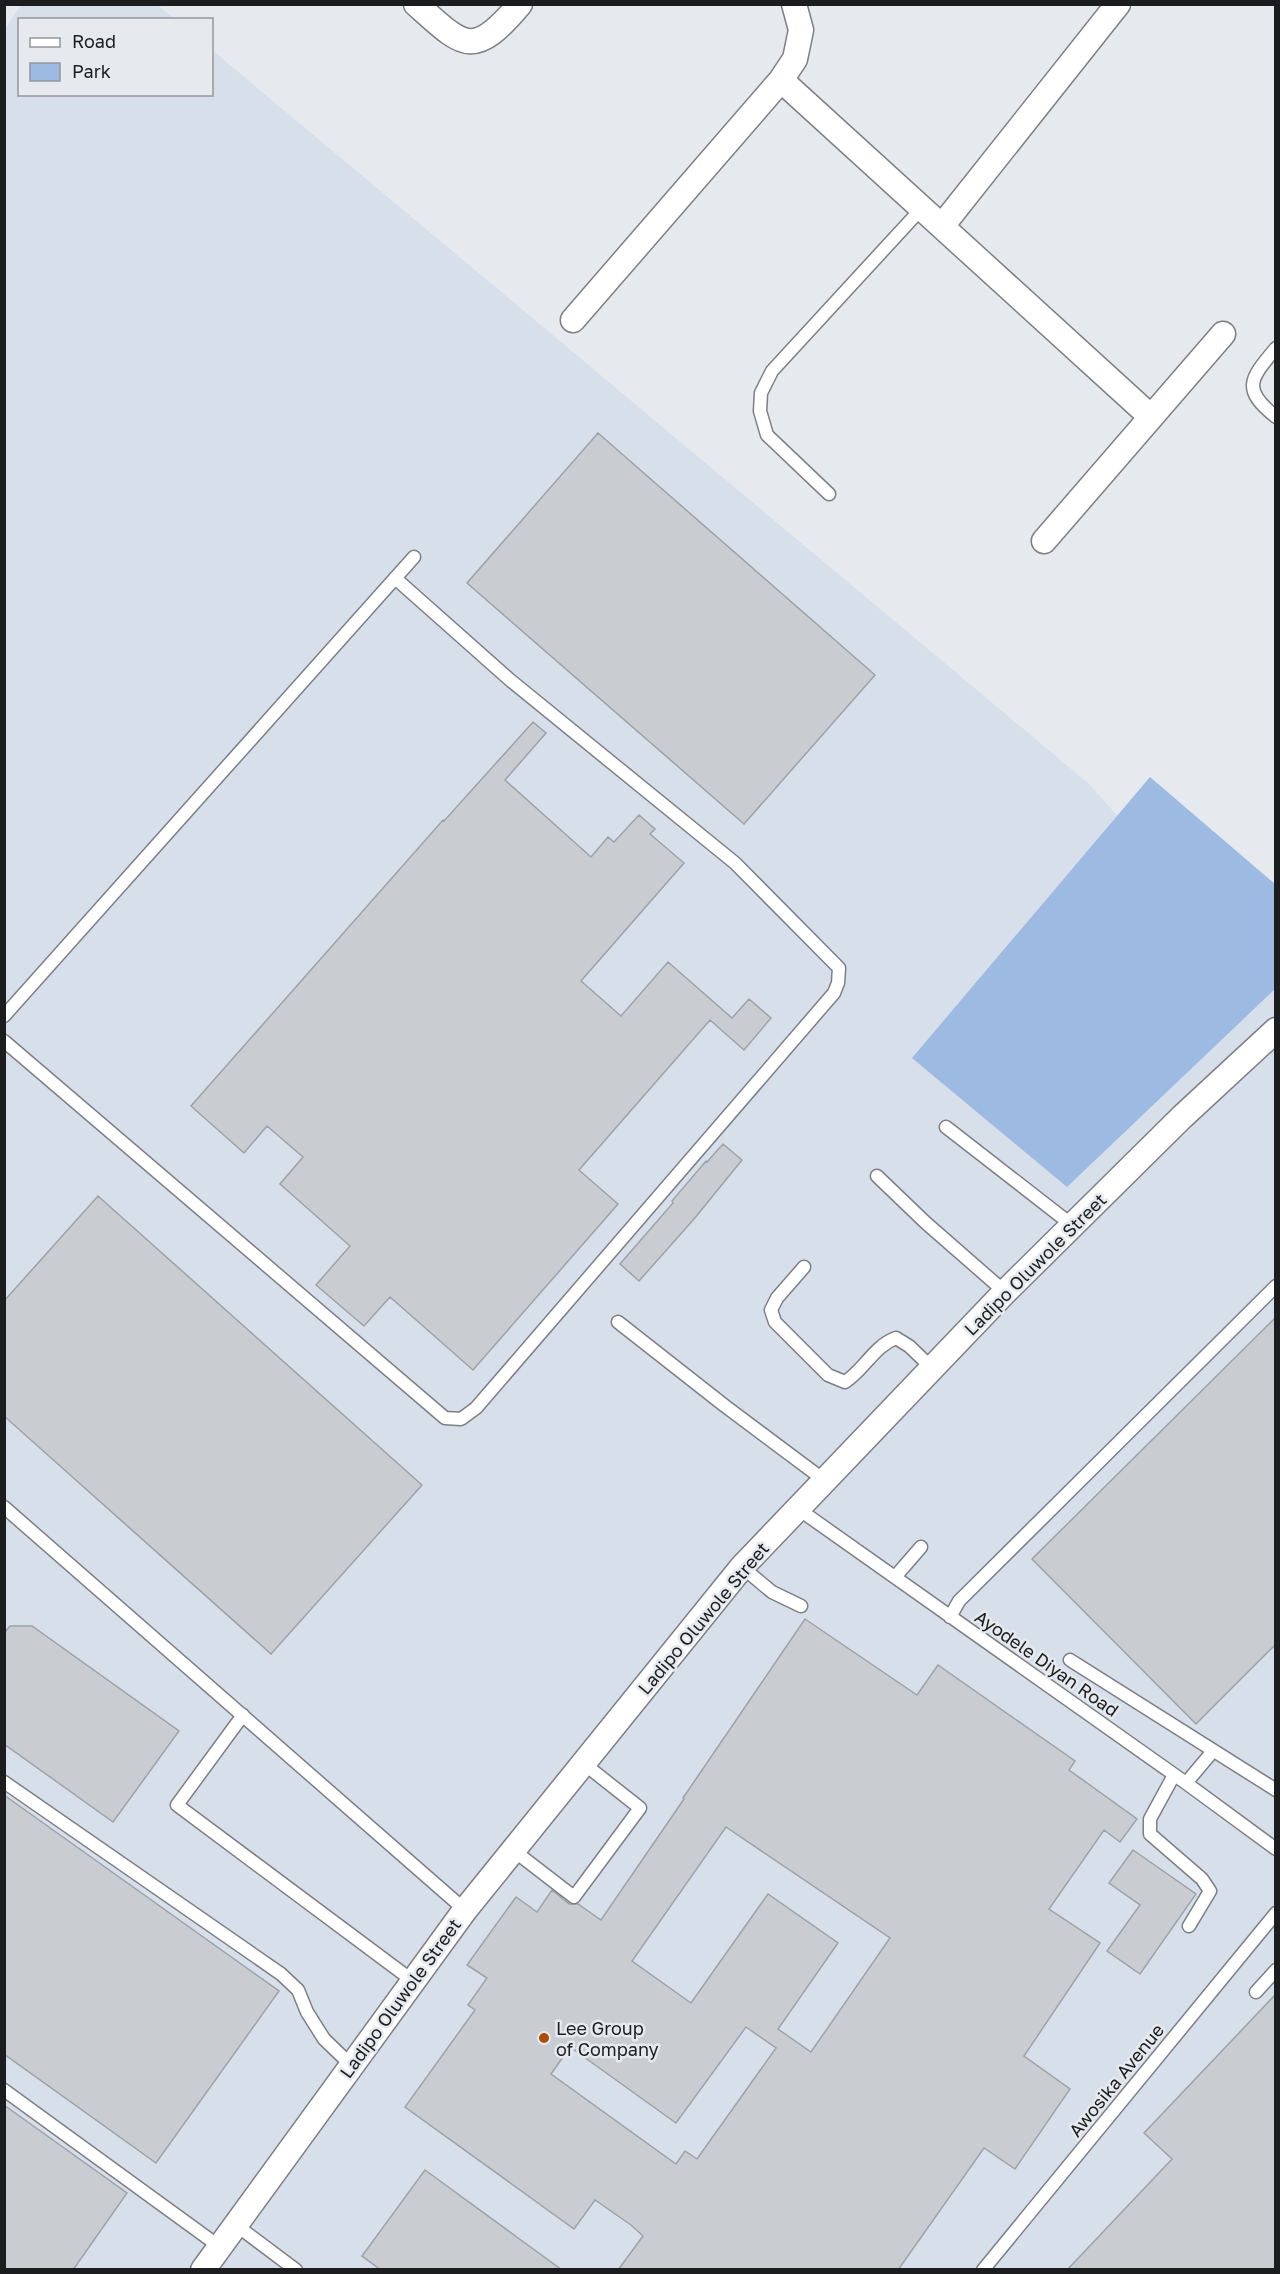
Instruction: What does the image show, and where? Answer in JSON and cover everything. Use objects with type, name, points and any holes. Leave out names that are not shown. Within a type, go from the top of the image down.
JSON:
[{"type":"street","points":[[416,4],[451,35],[470,43],[486,38],[520,4]]},
{"type":"street","points":[[573,320],[781,80],[795,59],[801,30],[794,4]]},
{"type":"street","points":[[942,226],[1118,4]]},
{"type":"street","points":[[781,80],[1151,417]]},
{"type":"street","points":[[1044,541],[1223,334]]},
{"type":"street","name":"Ladipo Oluwole Street","points":[[202,2270],[465,1910],[742,1567],[1005,1292],[1182,1117],[1275,1030]]},
{"type":"lane","points":[[829,494],[767,435],[760,411],[761,393],[772,372],[922,208]]},
{"type":"lane","points":[[1275,348],[1256,371],[1252,388],[1253,396],[1275,417]]},
{"type":"lane","points":[[4,1016],[414,557]]},
{"type":"lane","points":[[4,1041],[445,1418],[461,1419],[476,1408],[834,993],[838,983],[838,968],[735,863],[510,680],[395,578]]},
{"type":"lane","points":[[946,1128],[1072,1225]]},
{"type":"lane","points":[[877,1176],[1005,1292]]},
{"type":"lane","points":[[804,1267],[777,1298],[771,1310],[775,1322],[828,1375],[845,1382],[858,1374],[883,1343],[896,1338],[909,1346],[932,1368]]},
{"type":"lane","points":[[950,1617],[959,1601],[1275,1286]]},
{"type":"lane","points":[[618,1322],[724,1406],[824,1480]]},
{"type":"lane","points":[[4,1508],[465,1910]]},
{"type":"lane","name":"Ayodele Diyan Road","points":[[797,1508],[1275,1849]]},
{"type":"lane","points":[[895,1577],[921,1547]]},
{"type":"lane","points":[[742,1567],[772,1592],[801,1606]]},
{"type":"lane","points":[[1070,1660],[1275,1790]]},
{"type":"lane","points":[[243,1716],[177,1805],[413,1981]]},
{"type":"lane","points":[[1185,1783],[1212,1751]]},
{"type":"lane","points":[[513,1850],[574,1897],[640,1808],[584,1763]]},
{"type":"lane","points":[[1174,1775],[1150,1819],[1150,1834],[1202,1879],[1210,1892],[1190,1926]]},
{"type":"lane","points":[[4,1782],[281,1974],[298,1990],[307,2012],[324,2039],[352,2066]]},
{"type":"lane","name":"Awosika Avenue","points":[[983,2270],[1275,1912]]},
{"type":"lane","points":[[1256,1992],[1275,1970]]},
{"type":"lane","points":[[4,2090],[220,2247]]},
{"type":"lane","points":[[236,2225],[296,2270]]},
{"type":"shaded area","points":[[21,5],[157,5],[174,18],[18,18],[18,96],[213,96],[213,51],[1088,783],[1140,841],[1275,884],[1276,989],[1273,992],[1276,995],[1275,2269],[5,2269],[4,31]]},
{"type":"green space","points":[[1150,777],[1275,884],[1275,989],[1067,1187],[912,1058]]},
{"type":"building","points":[[598,433],[875,675],[744,824],[467,583]]},
{"type":"building","points":[[533,722],[546,733],[505,780],[591,857],[608,837],[614,842],[639,815],[655,829],[650,834],[684,863],[581,981],[621,1016],[668,962],[732,1018],[749,999],[771,1018],[744,1050],[710,1020],[579,1170],[618,1204],[473,1370],[390,1297],[364,1326],[316,1285],[350,1246],[280,1184],[303,1157],[267,1126],[244,1153],[191,1106],[443,820]]},
{"type":"building","points":[[723,1144],[742,1160],[639,1281],[620,1264],[706,1161]]},
{"type":"building","points":[[98,1196],[422,1485],[271,1654],[4,1416],[4,1301]]},
{"type":"building","points":[[1275,1318],[1275,1645],[1196,1724],[1032,1559]]},
{"type":"building","points":[[805,1619],[917,1695],[938,1665],[1075,1761],[1069,1770],[1137,1819],[1120,1842],[1104,1830],[1049,1909],[1100,1943],[1024,2056],[1070,2089],[1015,2169],[984,2148],[898,2270],[618,2270],[643,2236],[631,2225],[595,2200],[574,2229],[405,2107],[475,2010],[468,2005],[487,1978],[467,1965],[516,1897],[537,1912],[552,1890],[569,1904],[578,1904],[601,1920]],"holes":[[[726,1827],[890,1938],[811,2052],[778,2029],[838,1943],[768,1894],[691,2003],[632,1961]],[[746,2027],[776,2048],[697,2159],[685,2151],[676,2164],[551,2074],[570,2047],[676,2123]]]},
{"type":"building","points":[[10,1626],[32,1626],[179,1731],[113,1822],[4,1744],[4,1633]]},
{"type":"building","points":[[4,1795],[279,1991],[156,2163],[4,2054]]},
{"type":"building","points":[[1133,1850],[1196,1894],[1140,1974],[1107,1951],[1140,1905],[1109,1883]]},
{"type":"building","points":[[1275,1995],[1275,2270],[1067,2270],[1172,2159],[1144,2133]]},
{"type":"building","points":[[4,2105],[127,2193],[73,2270],[4,2270]]},
{"type":"building","points":[[425,2170],[562,2270],[381,2270],[362,2256]]},
{"type":"place","name":"Lee Group of Company","points":[[544,2038]]}]
